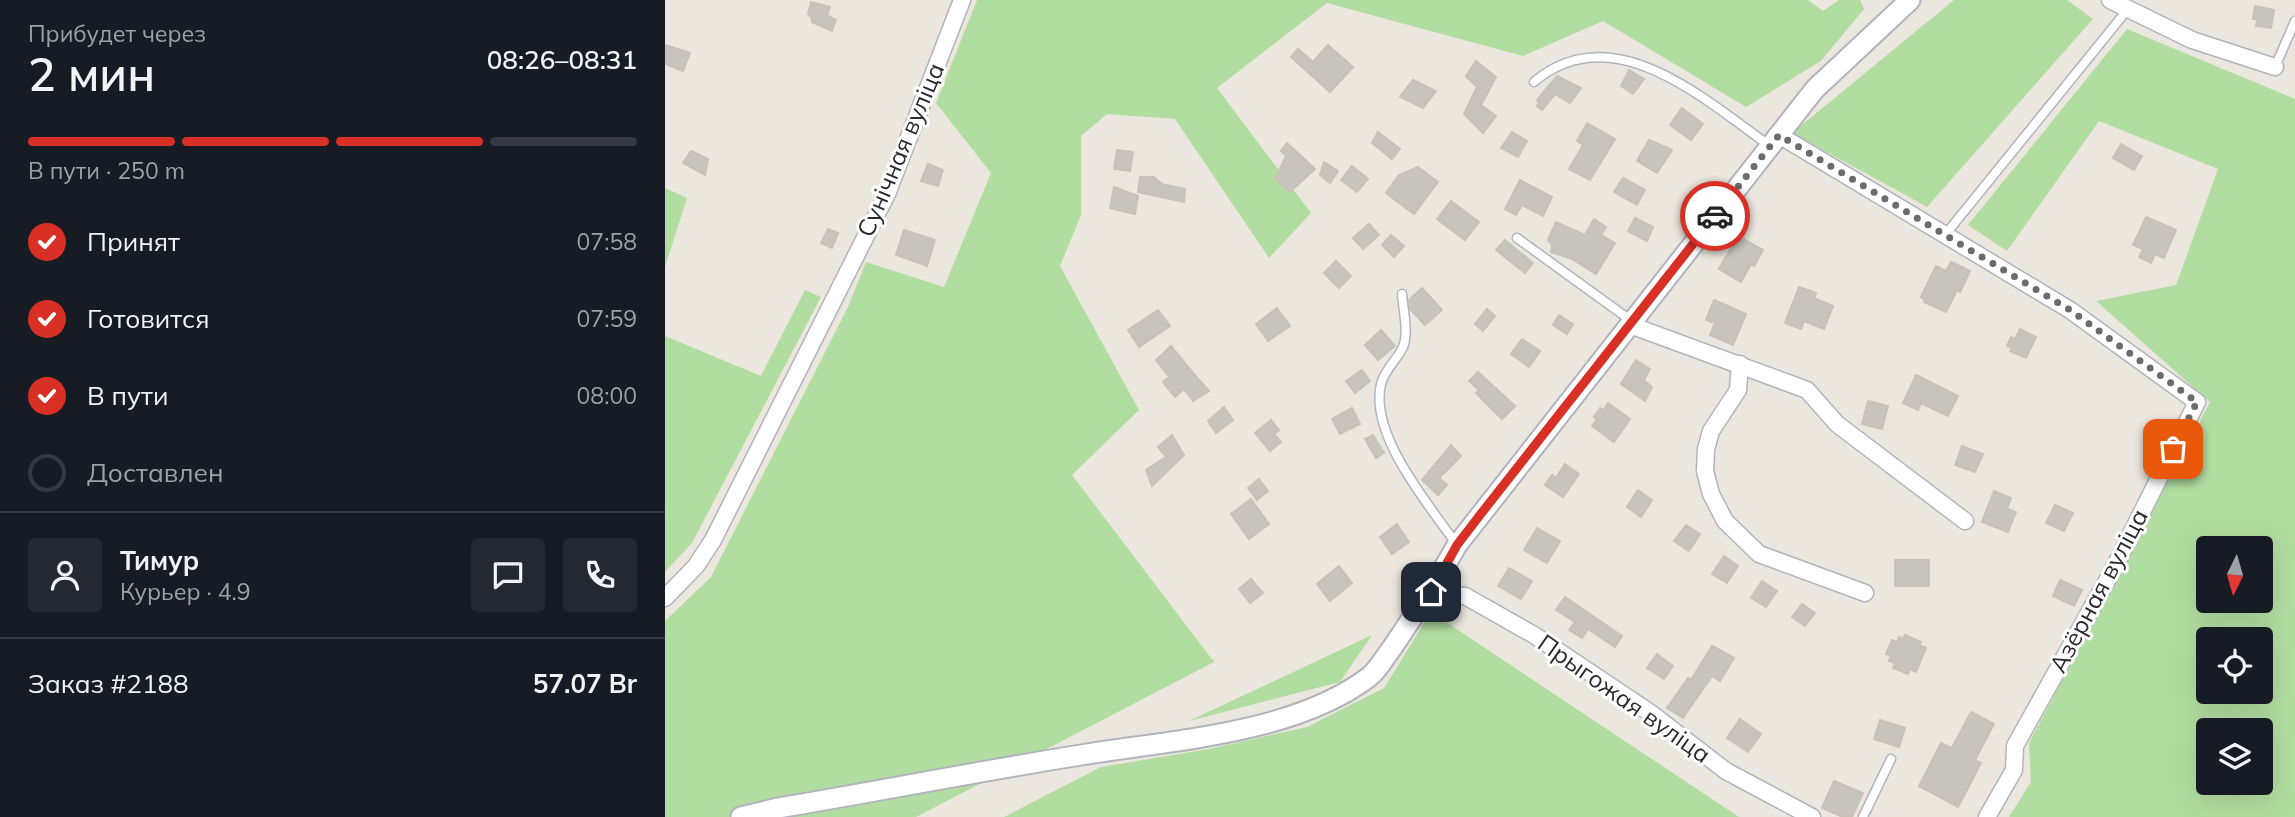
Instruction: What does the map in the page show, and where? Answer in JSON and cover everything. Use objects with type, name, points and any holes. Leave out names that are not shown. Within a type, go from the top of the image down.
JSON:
[{"type":"street","name":"Сунічная вуліца","points":[[665,597],[696,566],[713,540],[835,299],[887,194],[962,0]]},
{"type":"street","points":[[741,817],[778,808],[1081,755],[1187,740],[1273,721],[1345,692],[1372,676],[1431,592],[1457,545],[1774,140],[1815,89],[1910,0]]},
{"type":"street","points":[[2110,0],[2192,40],[2275,67]]},
{"type":"street","points":[[1774,140],[1945,235]]},
{"type":"street","name":"Азёрная вуліца","points":[[1945,235],[2070,310],[2197,402],[2114,568],[2014,746],[2014,770],[1987,817]]},
{"type":"street","points":[[1631,323],[1807,390],[1837,424],[1965,522]]},
{"type":"street","points":[[1740,364],[1738,390],[1711,431],[1706,449],[1705,471],[1711,494],[1725,521],[1759,554],[1865,593]]},
{"type":"street","name":"Прыгожая вуліца","points":[[1431,592],[1465,596],[1534,635],[1653,714],[1725,771],[1812,817]]},
{"type":"lane","points":[[1945,235],[2128,9]]},
{"type":"lane","points":[[2275,67],[2295,21]]},
{"type":"lane","points":[[1534,82],[1549,69],[1569,61],[1604,57],[1634,62],[1676,80],[1774,140]]},
{"type":"lane","points":[[1517,238],[1631,323]]},
{"type":"lane","points":[[1402,294],[1405,343],[1387,369],[1381,384],[1381,419],[1389,442],[1457,545]]},
{"type":"lane","points":[[1864,817],[1891,759]]},
{"type":"green space","points":[[977,0],[1808,0],[1823,11],[1839,0],[1860,0],[1864,9],[1821,61],[1746,107],[1603,21],[1523,56],[1327,3],[1217,88],[1311,213],[1269,258],[1175,119],[1107,114],[1081,136],[1081,215],[1060,266],[1139,410],[1072,475],[1214,662],[916,817],[665,817],[665,621],[711,577],[848,307],[866,262],[944,287],[991,173],[936,103]]},
{"type":"green space","points":[[1954,0],[2067,0],[2093,19],[1927,207],[1792,133]]},
{"type":"green space","points":[[2127,29],[2295,99],[2295,817],[2009,817],[2031,782],[2029,743],[2210,402],[2096,301],[2176,285],[2218,169],[2099,121],[2007,251],[1968,225]]},
{"type":"green space","points":[[665,188],[687,198],[665,267]]},
{"type":"green space","points":[[805,290],[821,297],[692,543],[665,572],[665,336],[761,376]]},
{"type":"green space","points":[[1431,612],[1739,817],[1004,817],[1101,767],[1209,749],[1307,727],[1384,688]]},
{"type":"green space","points":[[1372,635],[1340,682],[1189,721]]},
{"type":"building","points":[[811,2],[830,7],[827,15],[836,20],[832,31],[812,22],[808,14]]},
{"type":"building","points":[[2255,6],[2274,10],[2271,28],[2256,26],[2257,19],[2253,19]]},
{"type":"building","points":[[665,45],[690,53],[683,71],[665,64]]},
{"type":"building","points":[[1328,45],[1353,67],[1330,92],[1291,57],[1298,49],[1313,62]]},
{"type":"building","points":[[1476,61],[1496,77],[1481,105],[1496,116],[1483,133],[1464,114],[1477,87],[1466,76]]},
{"type":"building","points":[[1629,70],[1644,79],[1633,94],[1621,86]]},
{"type":"building","points":[[1557,76],[1581,88],[1570,103],[1555,94],[1542,110],[1537,106],[1537,100]]},
{"type":"building","points":[[1413,80],[1436,91],[1423,108],[1400,97]]},
{"type":"building","points":[[1682,108],[1703,124],[1691,140],[1670,125]]},
{"type":"building","points":[[1587,123],[1615,139],[1590,180],[1569,169],[1583,145],[1577,141]]},
{"type":"building","points":[[1378,132],[1400,149],[1392,159],[1372,143]]},
{"type":"building","points":[[1512,132],[1527,141],[1518,157],[1501,148]]},
{"type":"building","points":[[1649,140],[1672,150],[1657,173],[1637,161]]},
{"type":"building","points":[[1287,143],[1315,169],[1290,192],[1275,179],[1286,156],[1281,151]]},
{"type":"building","points":[[2121,144],[2142,156],[2134,170],[2113,158]]},
{"type":"building","points":[[1117,150],[1133,152],[1130,171],[1114,169]]},
{"type":"building","points":[[691,151],[708,159],[705,175],[683,163]]},
{"type":"building","points":[[1324,162],[1338,171],[1330,183],[1320,175]]},
{"type":"building","points":[[928,164],[943,170],[938,186],[921,181]]},
{"type":"building","points":[[1352,166],[1368,179],[1357,192],[1341,180]]},
{"type":"building","points":[[1418,167],[1438,182],[1414,214],[1386,193],[1399,175]]},
{"type":"building","points":[[1140,177],[1154,177],[1162,184],[1185,189],[1184,202],[1138,192]]},
{"type":"building","points":[[1623,178],[1645,190],[1637,205],[1614,192]]},
{"type":"building","points":[[1520,180],[1552,197],[1543,216],[1522,205],[1516,215],[1505,209]]},
{"type":"building","points":[[1114,187],[1138,196],[1135,214],[1110,208]]},
{"type":"building","points":[[1451,201],[1479,222],[1465,240],[1437,219]]},
{"type":"building","points":[[2146,217],[2176,230],[2164,258],[2155,254],[2151,263],[2139,257],[2143,249],[2133,245]]},
{"type":"building","points":[[1635,218],[1653,227],[1647,241],[1628,231]]},
{"type":"building","points":[[1594,219],[1606,227],[1601,235],[1615,243],[1596,274],[1572,259],[1551,252],[1552,245],[1548,240],[1556,222],[1585,235]]},
{"type":"building","points":[[1369,224],[1379,235],[1363,249],[1353,238]]},
{"type":"building","points":[[828,229],[838,233],[832,248],[821,243]]},
{"type":"building","points":[[904,230],[935,240],[927,266],[896,255]]},
{"type":"building","points":[[1391,235],[1404,246],[1394,257],[1382,245]]},
{"type":"building","points":[[1738,236],[1763,250],[1741,282],[1719,269]]},
{"type":"building","points":[[1505,240],[1533,263],[1525,273],[1496,250]]},
{"type":"building","points":[[1336,261],[1351,276],[1339,288],[1324,273]]},
{"type":"building","points":[[1951,262],[1970,271],[1946,312],[1924,302],[1921,297],[1936,266],[1946,271]]},
{"type":"building","points":[[1799,287],[1816,293],[1814,298],[1833,306],[1824,329],[1804,321],[1801,329],[1785,323]]},
{"type":"building","points":[[1422,288],[1442,310],[1425,325],[1410,309],[1409,300]]},
{"type":"building","points":[[1714,300],[1746,314],[1733,345],[1710,335],[1715,323],[1706,320]]},
{"type":"building","points":[[1277,308],[1290,326],[1268,341],[1256,324]]},
{"type":"building","points":[[1487,309],[1495,316],[1483,331],[1475,324]]},
{"type":"building","points":[[1158,310],[1170,326],[1139,347],[1128,330]]},
{"type":"building","points":[[1559,315],[1573,324],[1567,334],[1553,325]]},
{"type":"building","points":[[2020,329],[2036,337],[2026,358],[2010,351],[2012,348],[2007,346],[2011,337],[2015,339]]},
{"type":"building","points":[[1381,330],[1395,346],[1378,360],[1365,345]]},
{"type":"building","points":[[1522,339],[1540,351],[1529,367],[1511,354]]},
{"type":"building","points":[[1171,346],[1209,391],[1193,401],[1184,389],[1175,397],[1163,382],[1169,377],[1156,360]]},
{"type":"building","points":[[1636,360],[1650,369],[1644,380],[1652,387],[1645,401],[1621,384]]},
{"type":"building","points":[[1362,370],[1370,381],[1355,393],[1346,381]]},
{"type":"building","points":[[1478,372],[1515,406],[1502,419],[1476,393],[1479,390],[1469,381]]},
{"type":"building","points":[[1916,375],[1958,396],[1948,416],[1921,403],[1918,410],[1903,403]]},
{"type":"building","points":[[1868,401],[1888,406],[1882,429],[1862,424]]},
{"type":"building","points":[[1608,403],[1630,419],[1614,442],[1592,426],[1600,408],[1603,411]]},
{"type":"building","points":[[1224,407],[1233,420],[1216,433],[1208,421]]},
{"type":"building","points":[[1352,408],[1360,424],[1340,434],[1332,419]]},
{"type":"building","points":[[1271,420],[1279,430],[1274,434],[1281,442],[1270,451],[1255,433]]},
{"type":"building","points":[[1172,435],[1184,455],[1152,486],[1146,470],[1166,457],[1158,447]]},
{"type":"building","points":[[1373,435],[1384,453],[1376,458],[1365,439]]},
{"type":"building","points":[[1451,445],[1461,456],[1439,478],[1447,485],[1438,495],[1422,480]]},
{"type":"building","points":[[1962,446],[1983,454],[1975,472],[1955,465]]},
{"type":"building","points":[[1565,464],[1579,474],[1563,497],[1545,485],[1552,475],[1556,478]]},
{"type":"building","points":[[1259,479],[1268,491],[1257,500],[1248,488]]},
{"type":"building","points":[[1638,490],[1652,500],[1641,517],[1627,507]]},
{"type":"building","points":[[1994,491],[2011,498],[2007,509],[2016,512],[2008,532],[1982,522]]},
{"type":"building","points":[[1251,499],[1269,524],[1249,539],[1231,514]]},
{"type":"building","points":[[2055,505],[2073,513],[2064,531],[2046,523]]},
{"type":"building","points":[[1397,524],[1409,542],[1392,554],[1380,537]]},
{"type":"building","points":[[1686,525],[1700,534],[1689,551],[1674,541]]},
{"type":"building","points":[[1537,528],[1560,541],[1547,563],[1524,550]]},
{"type":"building","points":[[1724,556],[1738,566],[1727,583],[1712,574]]},
{"type":"building","points":[[1895,560],[1929,560],[1929,586],[1895,586]]},
{"type":"building","points":[[1339,566],[1352,583],[1330,601],[1317,584]]},
{"type":"building","points":[[1509,568],[1532,581],[1521,599],[1498,586]]},
{"type":"building","points":[[1251,579],[1263,593],[1250,603],[1239,589]]},
{"type":"building","points":[[2060,580],[2082,590],[2074,606],[2053,596]]},
{"type":"building","points":[[1762,581],[1777,591],[1766,607],[1751,598]]},
{"type":"building","points":[[1565,597],[1622,636],[1615,647],[1588,629],[1582,638],[1569,630],[1575,622],[1556,610]]},
{"type":"building","points":[[1802,604],[1815,613],[1805,626],[1792,617]]},
{"type":"building","points":[[1905,635],[1921,642],[1919,645],[1926,648],[1916,672],[1910,669],[1908,674],[1893,668],[1895,663],[1889,661],[1891,656],[1886,654],[1892,640],[1897,642],[1899,637],[1903,639]]},
{"type":"building","points":[[1712,646],[1734,658],[1720,681],[1712,676],[1683,718],[1667,708],[1688,678],[1691,680]]},
{"type":"building","points":[[1657,654],[1673,666],[1664,679],[1647,668]]},
{"type":"building","points":[[1971,712],[1994,724],[1975,760],[1981,763],[1958,807],[1919,786],[1941,743],[1952,748]]},
{"type":"building","points":[[1740,719],[1761,734],[1748,752],[1727,738]]},
{"type":"building","points":[[1880,720],[1905,728],[1899,747],[1874,739]]},
{"type":"building","points":[[1834,781],[1863,793],[1852,817],[1843,817],[1822,808]]},
{"type":"way so far","points":[[1715,216],[1779,135],[2070,310],[2197,402],[2173,449]]},
{"type":"route","points":[[1431,592],[1457,545],[1715,216]]}]
